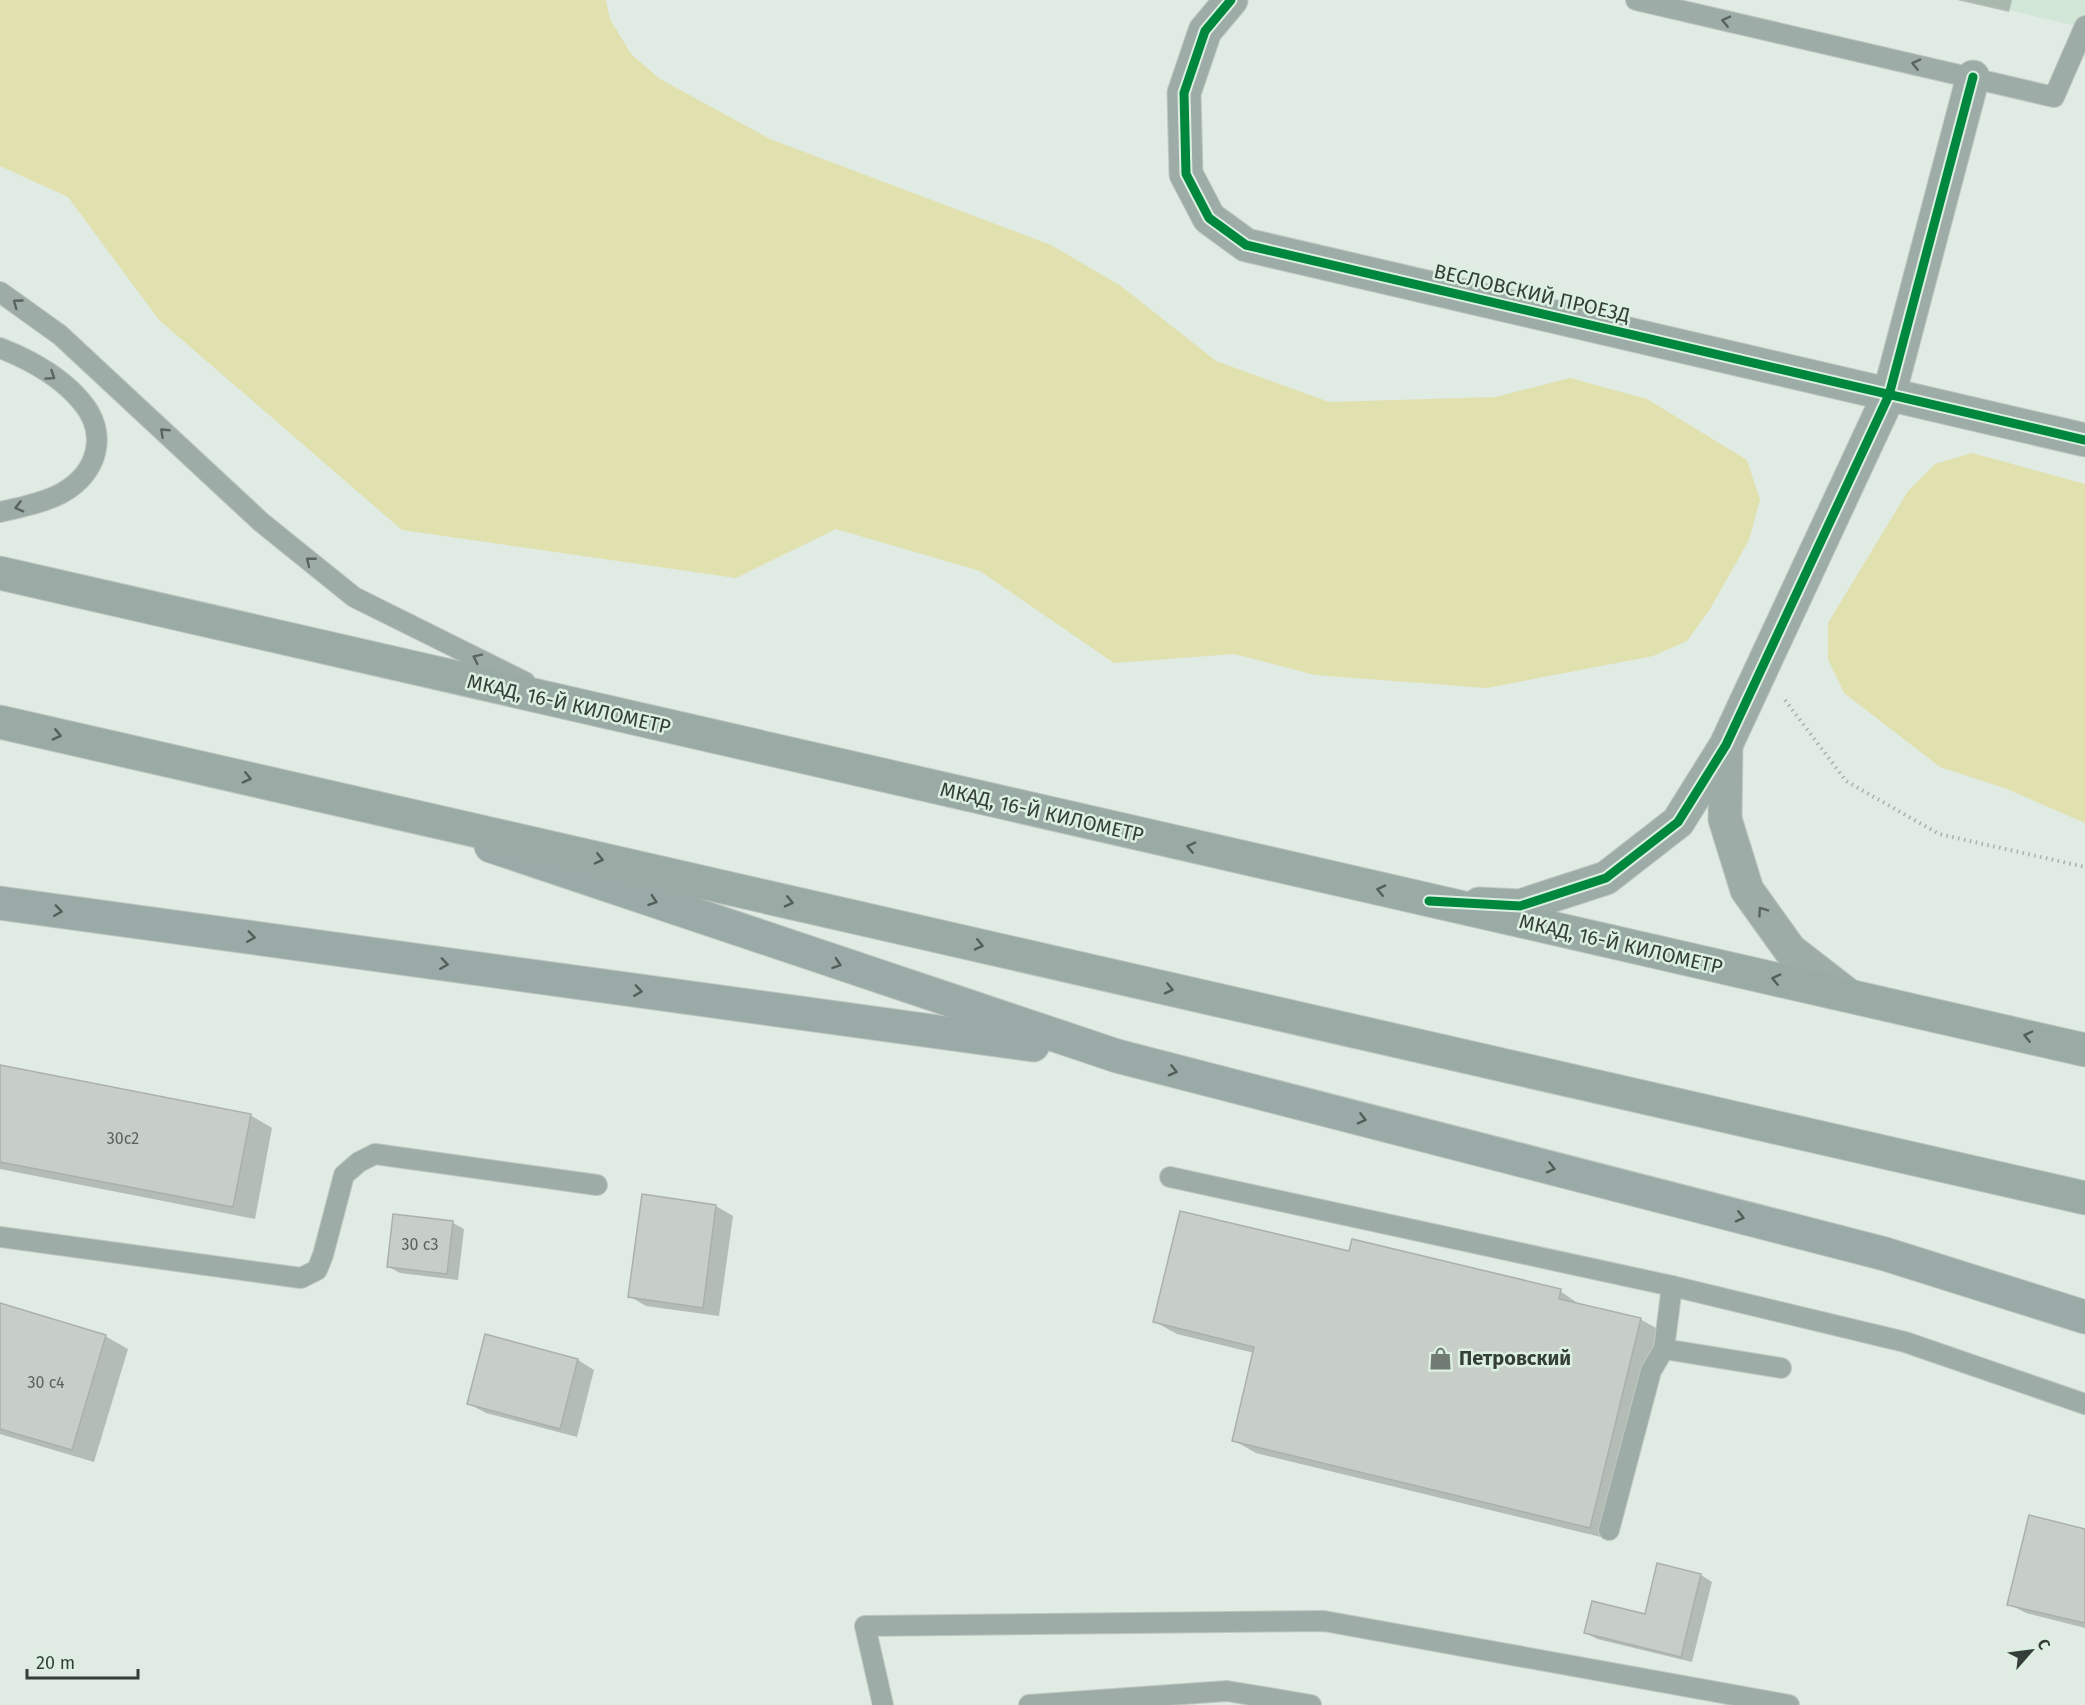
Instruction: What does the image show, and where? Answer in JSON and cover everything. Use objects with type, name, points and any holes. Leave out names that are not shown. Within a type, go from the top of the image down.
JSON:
[{"type":"highway","name":"МКАД, 16-Й КИЛОМЕТР","points":[[0,573],[2085,1050]]},
{"type":"highway","points":[[0,722],[2085,1198]]},
{"type":"main road","points":[[378,808],[1117,1056],[1885,1254],[2085,1317]]},
{"type":"main road","points":[[0,903],[1117,1056]]},
{"type":"street","name":"ВЕСЛОВСКИЙ ПРОЕЗД","points":[[1231,0],[1205,31],[1184,93],[1186,174],[1209,218],[1246,244],[2085,440]]},
{"type":"street","points":[[1429,901],[1520,906],[1606,878],[1678,822],[1726,745],[1889,395],[1973,77]]},
{"type":"street","points":[[1726,745],[1725,819],[1747,890],[1790,950],[1848,995]]},
{"type":"lane","points":[[1636,0],[2054,96],[2085,26]]},
{"type":"lane","points":[[0,292],[60,335],[261,522],[354,597],[567,703]]},
{"type":"lane","points":[[0,348],[54,376],[81,401],[94,423],[99,444],[94,463],[80,480],[62,493],[37,503],[0,512]]},
{"type":"lane","points":[[0,1237],[301,1278],[317,1270],[323,1256],[344,1175],[359,1162],[375,1154],[597,1185]]},
{"type":"lane","points":[[1170,1177],[1671,1286],[1905,1342],[2085,1404]]},
{"type":"lane","points":[[1609,1530],[1651,1371],[1664,1349],[1671,1286]]},
{"type":"lane","points":[[1664,1349],[1781,1368]]},
{"type":"lane","points":[[883,1705],[864,1626],[1324,1621],[1789,1705]]},
{"type":"lane","points":[[1029,1705],[1227,1691],[1311,1705]]},
{"type":"path","points":[[1761,668],[1846,781],[1939,834],[2085,867]]},
{"type":"shaded area","points":[[1965,0],[2085,0],[2085,28]]},
{"type":"green space","points":[[0,0],[606,0],[610,19],[631,54],[660,79],[770,139],[1051,245],[1121,286],[1216,361],[1329,402],[1495,397],[1570,378],[1647,399],[1747,460],[1760,500],[1749,540],[1710,609],[1687,641],[1653,656],[1487,688],[1315,675],[1234,654],[1114,663],[980,571],[836,529],[736,578],[402,530],[159,320],[68,197],[0,166]]},
{"type":"green space","points":[[1972,453],[2085,484],[2085,823],[2007,789],[1940,767],[1844,693],[1828,659],[1828,623],[1908,491],[1935,464]]},
{"type":"building","points":[[0,1065],[251,1114],[233,1207],[0,1162]]},
{"type":"building","points":[[642,1194],[716,1205],[703,1308],[628,1297]]},
{"type":"building","name":"Петровский","points":[[1180,1211],[1349,1251],[1352,1239],[1561,1289],[1559,1299],[1641,1318],[1590,1528],[1232,1441],[1254,1347],[1153,1322]]},
{"type":"building","points":[[393,1214],[453,1221],[447,1274],[387,1267]]},
{"type":"building","points":[[0,1303],[106,1335],[72,1450],[0,1429]]},
{"type":"building","points":[[485,1334],[578,1359],[560,1429],[467,1404]]},
{"type":"building","points":[[2029,1515],[2085,1529],[2085,1623],[2007,1605]]},
{"type":"building","points":[[1657,1563],[1701,1574],[1681,1657],[1584,1633],[1592,1601],[1645,1614]]},
{"type":"cycle path","points":[[1231,0],[1205,31],[1184,93],[1186,174],[1209,218],[1246,245],[2085,440]]},
{"type":"cycle path","points":[[1429,901],[1520,906],[1606,878],[1678,822],[1726,745],[1889,395],[1973,77]]},
{"type":"place","name":"Петровский","points":[[1441,1358]]}]
